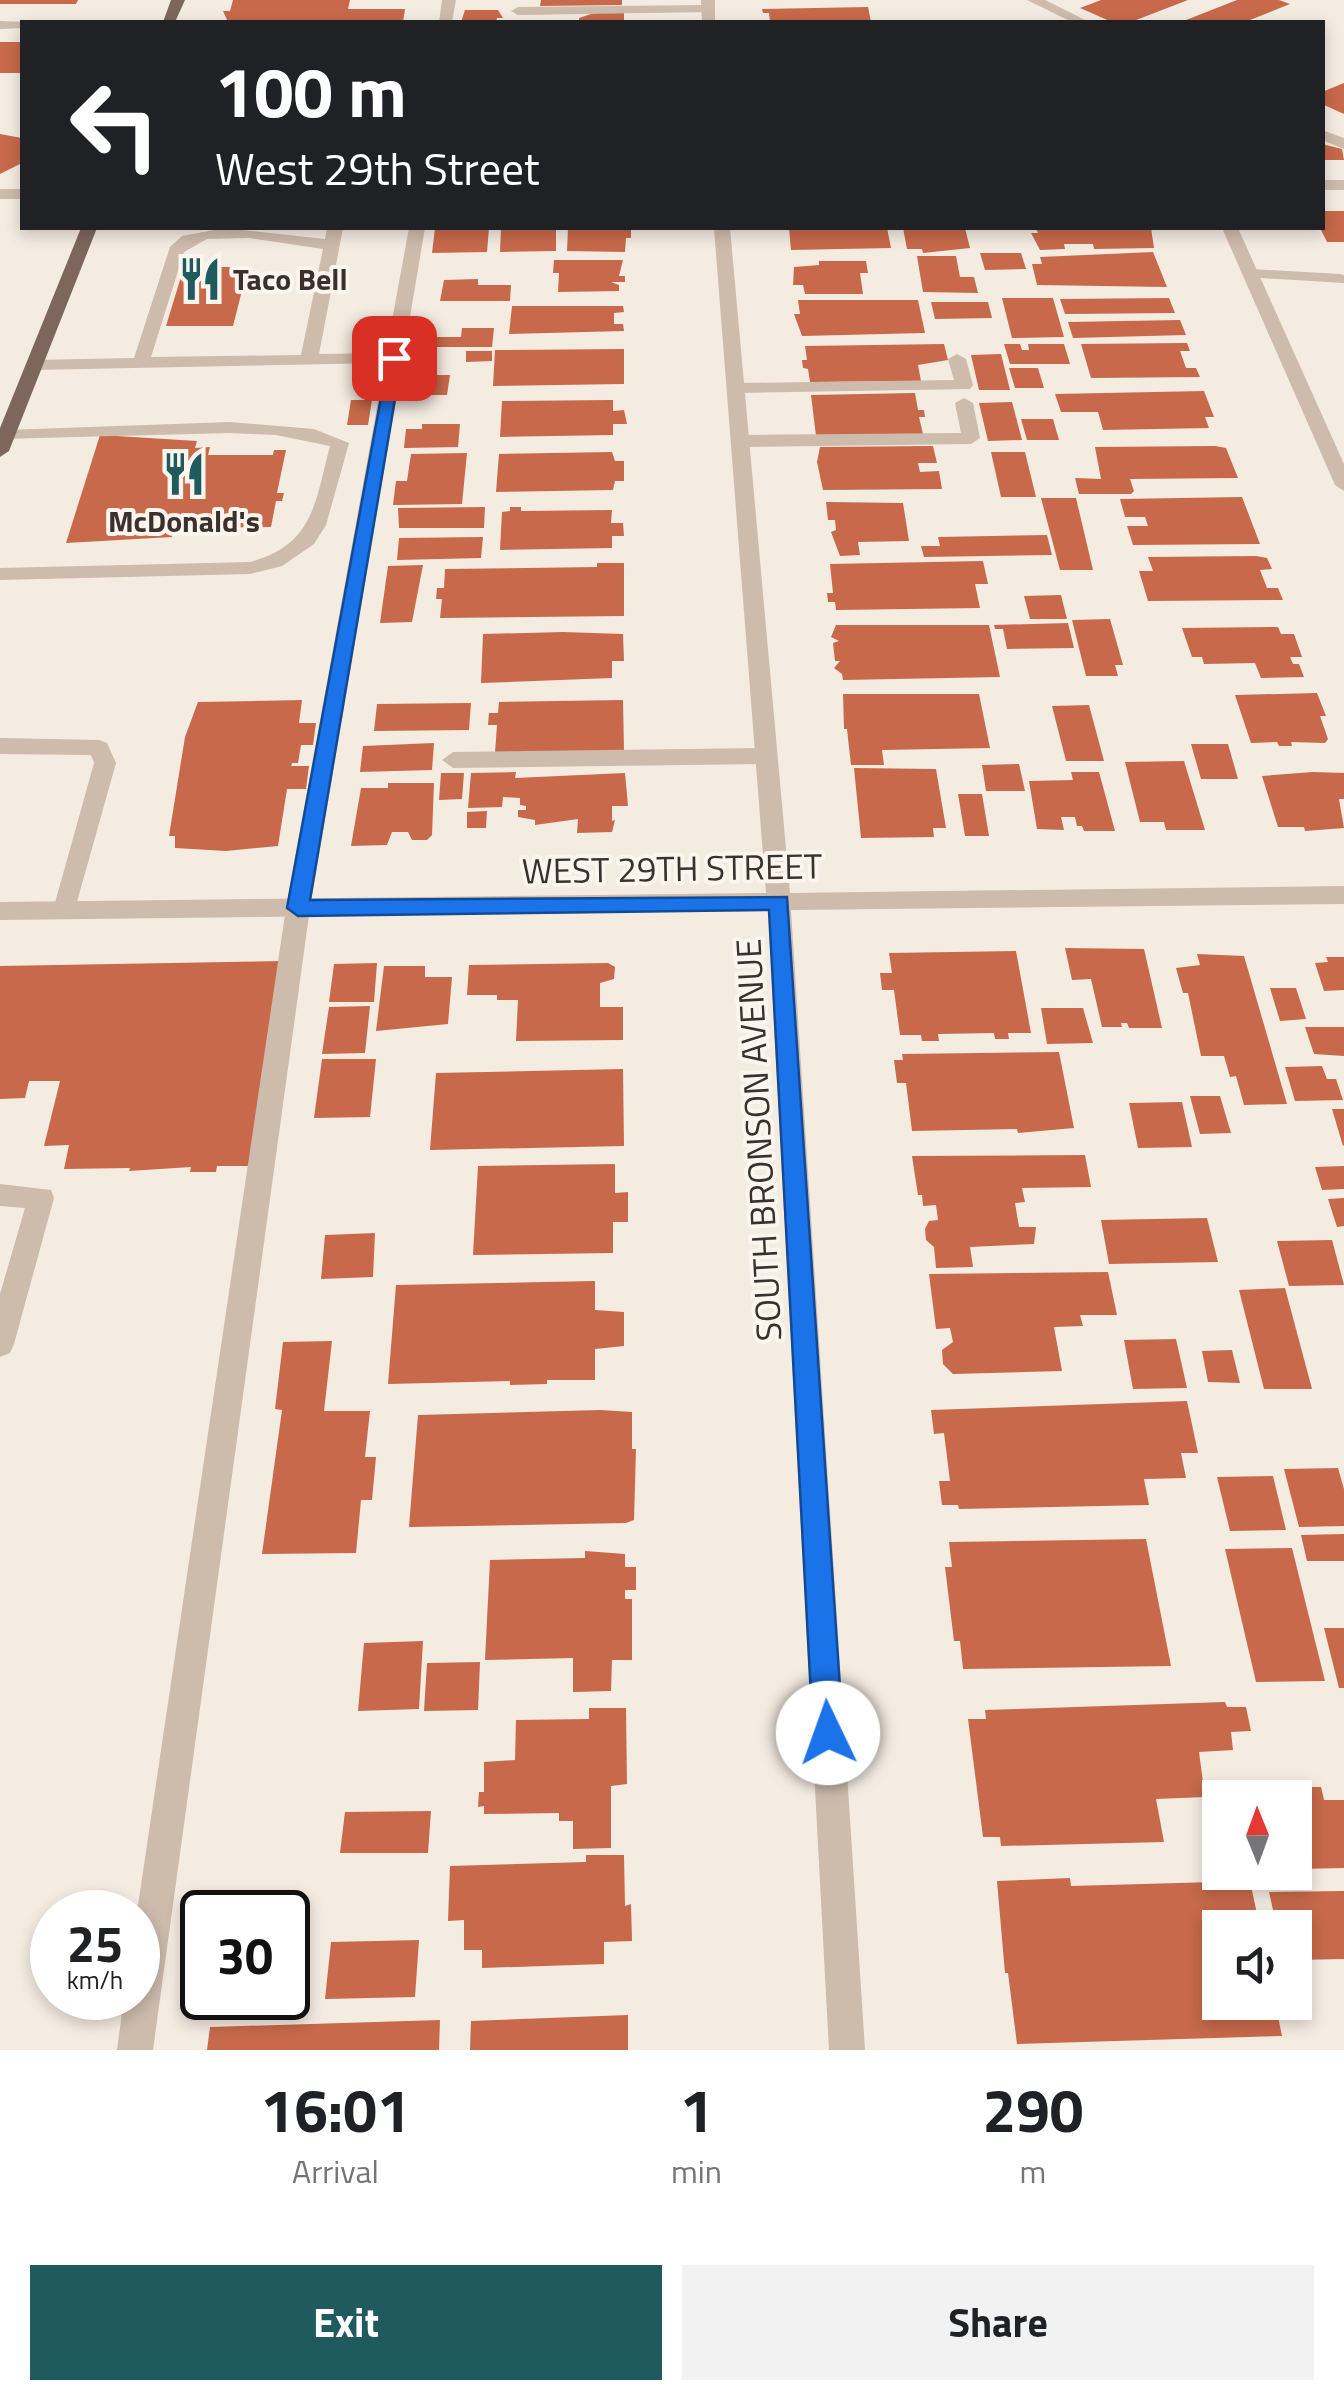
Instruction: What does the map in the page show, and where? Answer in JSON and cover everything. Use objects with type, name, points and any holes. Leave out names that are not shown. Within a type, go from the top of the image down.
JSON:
[{"type":"main road","points":[[3,443],[88,230]]},
{"type":"street","points":[[1034,0],[1078,20]]},
{"type":"street","points":[[518,11],[709,10]]},
{"type":"street","points":[[135,2050],[298,908],[417,230]]},
{"type":"street","name":"SOUTH BRONSON AVENUE","points":[[722,230],[779,902],[847,2050]]},
{"type":"street","points":[[1231,230],[1344,486]]},
{"type":"street","points":[[141,363],[176,250],[188,239],[207,233],[233,232],[333,236],[309,360]]},
{"type":"street","points":[[1251,274],[1340,279]]},
{"type":"street","points":[[34,365],[394,358]]},
{"type":"street","points":[[736,388],[964,385],[957,358]]},
{"type":"street","points":[[740,440],[971,438],[964,403]]},
{"type":"street","points":[[0,574],[250,568],[282,560],[310,540],[340,443],[325,435],[232,429],[3,443]]},
{"type":"street","points":[[0,746],[99,748],[105,763],[65,910]]},
{"type":"street","points":[[453,760],[768,756]]},
{"type":"street","name":"WEST 29TH STREET","points":[[0,911],[1344,895]]},
{"type":"street","points":[[0,1195],[40,1198],[0,1344]]},
{"type":"building","points":[[0,0],[78,0],[76,4],[0,4]]},
{"type":"building","points":[[233,0],[350,0],[348,9],[405,9],[403,20],[227,20],[223,11],[230,11]]},
{"type":"building","points":[[541,0],[622,0],[622,5],[540,6]]},
{"type":"building","points":[[1101,0],[1188,0],[1136,20],[1107,20],[1080,8]]},
{"type":"building","points":[[1237,0],[1279,0],[1290,4],[1250,20],[1186,20]]},
{"type":"building","points":[[868,7],[871,20],[770,20],[769,13],[762,9]]},
{"type":"building","points":[[465,10],[498,10],[503,18],[496,20],[462,20]]},
{"type":"building","points":[[597,12],[624,12],[624,20],[579,18]]},
{"type":"building","points":[[0,42],[20,42],[20,73],[0,73]]},
{"type":"building","points":[[1344,83],[1344,114],[1325,105],[1325,91]]},
{"type":"building","points":[[0,134],[20,138],[20,164],[0,174]]},
{"type":"building","points":[[1325,145],[1342,149],[1344,160],[1325,160]]},
{"type":"building","points":[[1325,211],[1344,211],[1344,242],[1327,242],[1321,230],[1325,230]]},
{"type":"building","points":[[435,230],[489,230],[487,252],[432,253]]},
{"type":"building","points":[[501,230],[556,230],[556,251],[500,252]]},
{"type":"building","points":[[568,230],[631,230],[625,252],[567,251]]},
{"type":"building","points":[[789,230],[887,230],[891,248],[791,250]]},
{"type":"building","points":[[903,230],[966,230],[970,248],[923,253],[922,249],[907,249]]},
{"type":"building","points":[[1037,230],[1151,230],[1154,248],[1094,249],[1093,244],[1064,244],[1065,249],[1040,250],[1031,233],[1038,233]]},
{"type":"building","points":[[1153,252],[1167,287],[1037,285],[1032,264],[1042,264],[1040,257]]},
{"type":"building","points":[[980,253],[1021,253],[1026,269],[985,270]]},
{"type":"building","points":[[917,256],[956,256],[960,277],[974,277],[978,293],[923,292]]},
{"type":"building","points":[[554,260],[623,260],[619,276],[625,276],[625,282],[611,282],[619,285],[619,291],[558,292],[559,273],[553,273]]},
{"type":"building","points":[[819,261],[866,261],[868,273],[860,273],[863,294],[805,294],[803,285],[793,285],[794,267],[819,265]]},
{"type":"building","points":[[184,267],[248,267],[233,326],[166,326]]},
{"type":"building","points":[[478,279],[478,285],[511,285],[510,301],[440,301],[444,280]]},
{"type":"building","points":[[1002,298],[1053,298],[1064,337],[1012,338]]},
{"type":"building","points":[[1169,298],[1175,313],[1065,314],[1060,299]]},
{"type":"building","points":[[798,300],[918,300],[925,333],[802,336],[794,314],[800,314]]},
{"type":"building","points":[[931,302],[988,302],[992,318],[935,319]]},
{"type":"building","points":[[512,306],[623,306],[624,312],[614,313],[614,324],[623,324],[624,331],[509,334]]},
{"type":"building","points":[[1180,320],[1186,335],[1073,338],[1068,322]]},
{"type":"building","points":[[462,328],[494,328],[492,347],[432,347],[433,337],[461,337]]},
{"type":"building","points":[[1187,343],[1190,351],[1180,351],[1186,368],[1196,368],[1200,377],[1091,378],[1081,344]]},
{"type":"building","points":[[944,344],[948,360],[918,365],[921,381],[810,382],[808,369],[803,368],[802,360],[807,360],[805,346]]},
{"type":"building","points":[[1004,344],[1020,344],[1022,350],[1029,350],[1028,344],[1064,344],[1070,364],[1010,364]]},
{"type":"building","points":[[624,349],[624,384],[493,386],[495,350]]},
{"type":"building","points":[[466,351],[492,351],[492,361],[466,362]]},
{"type":"building","points":[[1001,354],[1010,390],[979,390],[971,355]]},
{"type":"building","points":[[1009,368],[1038,368],[1044,388],[1015,388]]},
{"type":"building","points":[[414,375],[450,375],[447,395],[410,395]]},
{"type":"building","points":[[1204,391],[1214,417],[1205,417],[1209,428],[1103,430],[1098,412],[1061,412],[1055,394]]},
{"type":"building","points":[[915,393],[918,410],[924,410],[925,417],[919,417],[923,434],[816,436],[811,395]]},
{"type":"building","points":[[351,400],[372,400],[368,425],[347,425]]},
{"type":"building","points":[[613,400],[613,411],[624,410],[627,424],[613,424],[613,435],[500,437],[502,401]]},
{"type":"building","points":[[1012,402],[1022,440],[988,441],[979,403]]},
{"type":"building","points":[[1021,419],[1053,419],[1059,440],[1027,440]]},
{"type":"building","points":[[422,424],[460,424],[458,447],[404,448],[406,429],[422,429]]},
{"type":"building","name":"McDonald's","points":[[100,435],[197,441],[195,448],[210,447],[208,455],[273,455],[274,450],[286,450],[277,493],[284,493],[282,501],[276,501],[271,527],[174,528],[172,537],[66,543]]},
{"type":"building","points":[[933,446],[937,463],[918,463],[920,472],[939,471],[942,489],[823,490],[817,462],[820,447]]},
{"type":"building","points":[[1095,447],[1226,448],[1238,478],[1130,479],[1134,491],[1131,494],[1079,494],[1075,478],[1101,479]]},
{"type":"building","points":[[612,452],[615,461],[624,461],[624,481],[615,481],[613,490],[496,492],[499,454]]},
{"type":"building","points":[[991,452],[1025,452],[1036,497],[1001,497]]},
{"type":"building","points":[[467,453],[462,504],[393,505],[396,481],[407,481],[411,454]]},
{"type":"building","points":[[1242,497],[1260,544],[1133,545],[1127,526],[1148,526],[1145,517],[1125,517],[1120,499]]},
{"type":"building","points":[[1041,498],[1076,498],[1093,570],[1060,570]]},
{"type":"building","points":[[826,502],[903,503],[909,541],[858,542],[860,555],[840,556],[831,532],[836,530],[835,520],[828,520]]},
{"type":"building","points":[[485,507],[484,528],[399,528],[398,508]]},
{"type":"building","points":[[510,507],[521,507],[521,511],[612,510],[611,523],[623,523],[624,536],[612,536],[612,548],[500,550],[502,512],[510,511]]},
{"type":"building","points":[[1047,535],[1052,555],[924,557],[921,546],[940,546],[938,537]]},
{"type":"building","points":[[483,537],[481,558],[397,560],[399,538]]},
{"type":"building","points":[[1148,557],[1267,558],[1272,569],[1260,570],[1267,588],[1278,588],[1283,600],[1148,601],[1139,571],[1153,571]]},
{"type":"building","points":[[983,561],[988,584],[975,584],[980,608],[836,610],[835,602],[828,602],[827,593],[833,593],[830,564]]},
{"type":"building","points":[[597,563],[624,563],[624,616],[440,618],[442,599],[436,599],[437,588],[444,588],[445,569],[597,567]]},
{"type":"building","points":[[423,565],[412,622],[380,623],[388,566]]},
{"type":"building","points":[[1061,595],[1067,619],[1030,619],[1024,596]]},
{"type":"building","points":[[1110,619],[1123,665],[1115,665],[1118,676],[1086,676],[1072,620]]},
{"type":"building","points":[[1068,623],[1074,648],[1007,649],[1003,629],[995,629],[994,625]]},
{"type":"building","points":[[836,625],[989,625],[1000,677],[843,680],[834,668],[840,661],[835,661],[833,643],[839,641],[831,637]]},
{"type":"building","points":[[1278,627],[1281,634],[1294,634],[1302,657],[1290,657],[1293,664],[1299,664],[1304,677],[1261,678],[1255,663],[1204,664],[1202,657],[1192,657],[1182,628]]},
{"type":"building","points":[[483,634],[623,634],[624,661],[612,661],[612,678],[481,683]]},
{"type":"building","points":[[1317,693],[1326,716],[1320,716],[1328,739],[1325,743],[1251,743],[1235,695]]},
{"type":"building","points":[[843,694],[979,694],[990,748],[882,750],[884,765],[851,765]]},
{"type":"building","points":[[302,700],[299,723],[316,723],[313,745],[301,745],[298,763],[291,766],[309,766],[306,789],[287,789],[278,846],[226,851],[175,848],[175,836],[169,836],[185,737],[198,702]]},
{"type":"building","points":[[623,700],[624,751],[495,753],[497,725],[488,725],[489,713],[498,713],[499,702]]},
{"type":"building","points":[[471,703],[469,730],[374,731],[377,704]]},
{"type":"building","points":[[1089,705],[1104,761],[1066,761],[1052,706]]},
{"type":"building","points":[[434,743],[432,770],[360,772],[363,746]]},
{"type":"building","points":[[1191,744],[1228,744],[1238,779],[1201,779]]},
{"type":"building","points":[[1184,761],[1205,830],[1166,830],[1164,822],[1140,822],[1125,762]]},
{"type":"building","points":[[1019,764],[1025,791],[986,791],[982,765]]},
{"type":"building","points":[[854,768],[936,769],[946,828],[933,828],[934,837],[861,838]]},
{"type":"building","points":[[516,772],[515,778],[625,773],[628,806],[612,806],[612,832],[577,833],[578,819],[535,825],[535,820],[518,817],[518,810],[526,810],[526,806],[520,805],[520,798],[503,797],[502,807],[468,808],[471,773]]},
{"type":"building","points":[[1071,772],[1099,772],[1115,831],[1084,831],[1077,826],[1075,817],[1061,817],[1064,830],[1037,829],[1029,781],[1073,780]]},
{"type":"building","points":[[441,773],[464,773],[462,799],[439,800]]},
{"type":"building","points":[[1344,773],[1344,799],[1339,799],[1344,828],[1305,831],[1304,827],[1278,827],[1262,776]]},
{"type":"building","points":[[388,783],[434,783],[432,835],[427,840],[412,840],[408,832],[392,832],[387,845],[351,846],[361,788],[388,788]]},
{"type":"building","points":[[958,794],[982,794],[989,836],[965,836]]},
{"type":"building","points":[[487,811],[486,828],[467,828],[467,812]]},
{"type":"building","points":[[1065,948],[1144,949],[1162,1028],[1129,1028],[1127,1023],[1121,1023],[1122,1027],[1102,1027],[1091,979],[1072,980]]},
{"type":"building","points":[[1016,951],[1031,1033],[1008,1033],[1009,1039],[995,1039],[994,1033],[938,1034],[939,1041],[922,1041],[921,1035],[900,1035],[894,990],[882,990],[880,973],[892,973],[889,953]]},
{"type":"building","points":[[1197,954],[1244,956],[1287,1104],[1244,1105],[1236,1076],[1230,1077],[1224,1056],[1201,1056],[1188,993],[1183,993],[1176,968],[1200,965]]},
{"type":"building","points":[[1326,957],[1344,957],[1344,990],[1324,991],[1315,963],[1328,962]]},
{"type":"building","points":[[284,961],[251,1166],[217,1166],[216,1172],[190,1172],[191,1167],[129,1171],[130,1168],[64,1169],[69,1145],[44,1146],[60,1081],[29,1081],[25,1098],[0,1099],[0,966]]},
{"type":"building","points":[[377,963],[374,1002],[329,1002],[334,964]]},
{"type":"building","points":[[608,963],[615,967],[614,979],[600,983],[600,1007],[623,1007],[623,1040],[516,1041],[518,1000],[467,995],[469,965]]},
{"type":"building","points":[[384,966],[425,966],[425,977],[452,977],[448,1024],[376,1031]]},
{"type":"building","points":[[1270,988],[1296,988],[1306,1019],[1280,1021]]},
{"type":"building","points":[[370,1006],[365,1053],[322,1054],[329,1007]]},
{"type":"building","points":[[1041,1008],[1083,1008],[1093,1043],[1047,1044]]},
{"type":"building","points":[[1305,1027],[1344,1027],[1344,1056],[1314,1054]]},
{"type":"building","points":[[1059,1052],[1074,1128],[1018,1133],[1017,1129],[912,1131],[906,1083],[897,1083],[894,1060],[903,1060],[902,1054]]},
{"type":"building","points":[[322,1059],[376,1059],[370,1117],[314,1118]]},
{"type":"building","points":[[1322,1066],[1327,1079],[1336,1079],[1343,1100],[1295,1101],[1285,1067]]},
{"type":"building","points":[[623,1069],[624,1146],[430,1150],[436,1073]]},
{"type":"building","points":[[1190,1096],[1220,1096],[1231,1133],[1200,1134]]},
{"type":"building","points":[[1182,1102],[1192,1147],[1138,1148],[1129,1103]]},
{"type":"building","points":[[1332,1109],[1344,1109],[1343,1146]]},
{"type":"building","points":[[1085,1155],[1091,1187],[1022,1188],[1025,1202],[1015,1203],[1019,1227],[1036,1227],[1034,1244],[970,1247],[973,1267],[936,1268],[934,1247],[926,1240],[925,1229],[929,1221],[938,1220],[936,1205],[923,1206],[912,1156]]},
{"type":"building","points":[[615,1164],[615,1193],[628,1192],[628,1222],[613,1222],[613,1253],[473,1255],[478,1166]]},
{"type":"building","points":[[1344,1166],[1344,1189],[1322,1190],[1315,1167]]},
{"type":"building","points":[[1344,1198],[1344,1226],[1337,1227],[1328,1199]]},
{"type":"building","points":[[1207,1218],[1218,1262],[1109,1264],[1101,1220]]},
{"type":"building","points":[[375,1233],[373,1277],[321,1279],[325,1235]]},
{"type":"building","points":[[1332,1240],[1344,1285],[1289,1286],[1277,1241]]},
{"type":"building","points":[[1108,1272],[1117,1315],[1080,1315],[1083,1326],[1054,1327],[1062,1371],[953,1374],[943,1364],[942,1350],[953,1342],[950,1328],[936,1329],[929,1274]]},
{"type":"building","points":[[595,1281],[595,1310],[624,1312],[624,1346],[595,1349],[595,1380],[510,1385],[510,1381],[388,1384],[396,1285]]},
{"type":"building","points":[[1285,1288],[1312,1389],[1264,1389],[1239,1290]]},
{"type":"building","points":[[1176,1339],[1187,1388],[1133,1389],[1124,1340]]},
{"type":"building","points":[[332,1341],[324,1411],[370,1411],[365,1457],[376,1457],[372,1500],[361,1500],[356,1553],[262,1554],[282,1410],[275,1409],[283,1342]]},
{"type":"building","points":[[1232,1350],[1240,1383],[1208,1382],[1202,1351]]},
{"type":"building","points":[[1187,1401],[1198,1453],[1181,1453],[1186,1478],[1144,1479],[1149,1505],[959,1509],[958,1505],[942,1505],[939,1481],[950,1481],[944,1433],[934,1434],[931,1410]]},
{"type":"building","points":[[632,1412],[632,1449],[636,1449],[634,1520],[409,1527],[418,1415]]},
{"type":"building","points":[[1338,1468],[1344,1489],[1344,1526],[1299,1527],[1284,1469]]},
{"type":"building","points":[[1273,1476],[1286,1530],[1230,1531],[1217,1477]]},
{"type":"building","points":[[1344,1534],[1344,1561],[1307,1561],[1301,1535]]},
{"type":"building","points":[[1146,1539],[1171,1666],[963,1669],[960,1641],[954,1641],[945,1567],[952,1567],[949,1542]]},
{"type":"building","points":[[1292,1548],[1325,1681],[1256,1682],[1225,1549]]},
{"type":"building","points":[[585,1551],[625,1554],[625,1567],[636,1567],[636,1590],[625,1590],[625,1599],[632,1599],[632,1660],[612,1660],[611,1691],[573,1692],[573,1658],[485,1660],[490,1560],[585,1558]]},
{"type":"building","points":[[1324,1628],[1344,1628],[1344,1688],[1339,1688]]},
{"type":"building","points":[[423,1641],[419,1709],[358,1711],[364,1643]]},
{"type":"building","points":[[480,1662],[478,1710],[424,1711],[427,1663]]},
{"type":"building","points":[[1225,1702],[1227,1707],[1246,1707],[1251,1731],[1231,1732],[1233,1750],[1199,1752],[1202,1797],[1156,1799],[1164,1842],[1001,1846],[1000,1837],[983,1837],[968,1719],[986,1719],[985,1710]]},
{"type":"building","points":[[589,1708],[626,1708],[627,1784],[611,1786],[611,1848],[573,1849],[573,1821],[559,1821],[559,1813],[484,1814],[484,1806],[478,1807],[479,1792],[484,1792],[484,1762],[515,1760],[516,1720],[589,1719]]},
{"type":"building","points":[[1312,1787],[1321,1787],[1324,1800],[1344,1800],[1344,1868],[1312,1869]]},
{"type":"building","points":[[431,1811],[428,1853],[340,1853],[345,1812]]},
{"type":"building","points":[[586,1855],[624,1855],[625,1906],[631,1904],[632,1941],[604,1942],[604,1964],[482,1968],[482,1950],[464,1950],[464,1920],[448,1921],[450,1866],[586,1862]]},
{"type":"building","points":[[1070,1878],[1071,1886],[1202,1882],[1202,1890],[1252,1890],[1256,1910],[1202,1910],[1202,2020],[1279,2020],[1282,2036],[1017,2044],[1005,1973],[997,1881]]},
{"type":"building","points":[[1344,1891],[1344,1959],[1312,1960],[1312,1910],[1273,1910],[1269,1892]]},
{"type":"building","points":[[419,1940],[415,1997],[325,1999],[331,1942]]},
{"type":"building","points":[[628,2015],[628,2050],[470,2050],[471,2021]]},
{"type":"building","points":[[440,2020],[439,2050],[207,2050],[210,2027]]},
{"type":"place","name":"Taco Bell","points":[[200,279]]},
{"type":"place","name":"McDonald's","points":[[184,474]]},
{"type":"route","points":[[394,358],[298,908],[779,902],[828,1733]]}]
